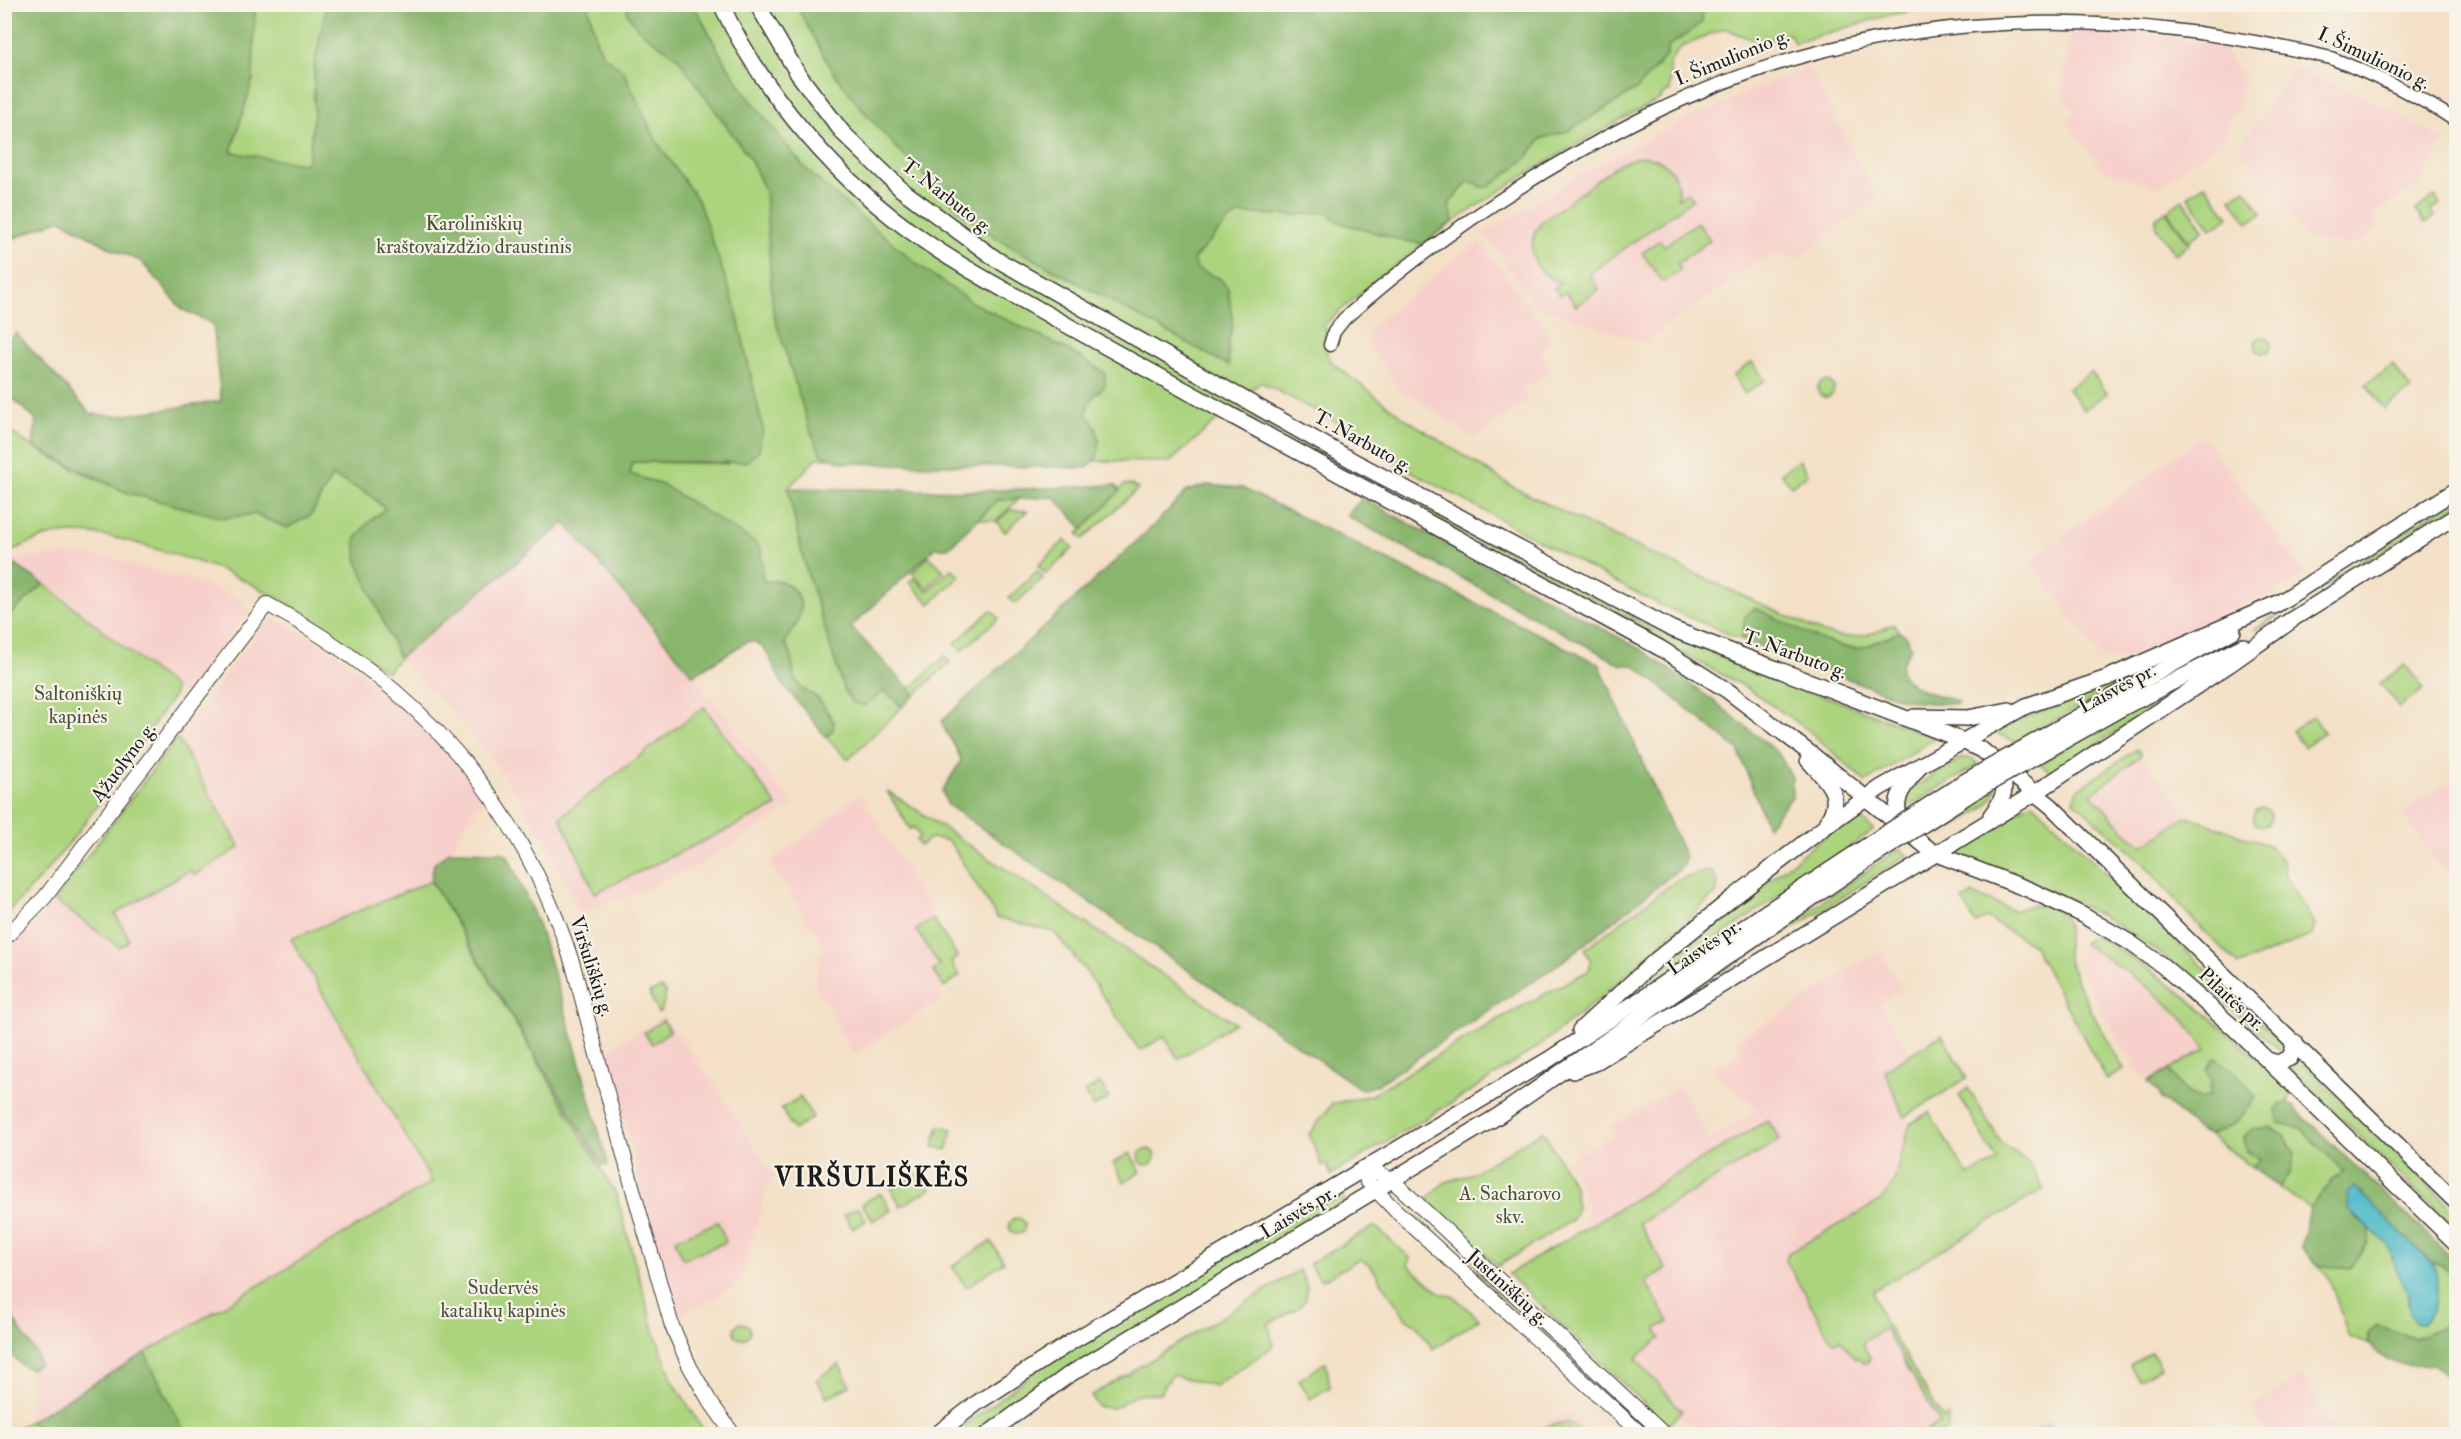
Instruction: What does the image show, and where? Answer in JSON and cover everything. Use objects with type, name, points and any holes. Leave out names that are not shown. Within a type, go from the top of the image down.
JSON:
[{"type":"main road","name":"T. Narbuto g.","points":[[721,4],[748,53],[770,87],[798,123],[850,179],[921,239],[963,267],[1074,330],[1660,648],[1728,691],[1934,853]]},
{"type":"main road","name":"T. Narbuto g.","points":[[758,4],[775,39],[843,134],[902,190],[996,259],[1358,463],[1634,610],[1672,629],[1982,750],[2035,793]]},
{"type":"main road","name":"Laisvės pr.","points":[[937,1434],[977,1403],[1071,1342],[1548,1060],[1644,997],[1857,867],[2457,490]]},
{"type":"main road","name":"Laisvės pr.","points":[[2117,703],[2291,621],[2457,516]]},
{"type":"main road","name":"Laisvės pr.","points":[[1548,1060],[1656,960],[1822,829],[1864,799],[1923,763],[2026,706],[2116,674],[2282,601]]},
{"type":"main road","name":"Ąžuolyno g.","points":[[4,939],[45,897],[267,604]]},
{"type":"main road","name":"Viršuliškių g.","points":[[267,604],[341,648],[387,683],[466,762],[511,826],[532,864],[564,937],[672,1326],[690,1367],[709,1400],[733,1434]]},
{"type":"main road","points":[[1546,1083],[1594,1063],[2035,793],[2291,621]]},
{"type":"main road","points":[[1893,714],[1918,718],[1968,718],[2026,706]]},
{"type":"main road","points":[[1788,737],[1823,778],[1834,795],[1835,808],[1822,829]]},
{"type":"main road","points":[[1913,838],[1898,817],[1898,801],[1909,780],[1923,763]]},
{"type":"main road","points":[[1985,822],[2004,797],[2002,765]]},
{"type":"main road","name":"Pilaitės pr.","points":[[2035,793],[2295,1042],[2457,1202]]},
{"type":"main road","name":"Pilaitės pr.","points":[[1934,853],[2061,904],[2129,942],[2198,995],[2457,1243]]},
{"type":"main road","name":"Laisvės pr.","points":[[988,1434],[1067,1376],[1498,1116],[1773,917]]},
{"type":"main road","points":[[2267,1060],[2278,1063],[2290,1058],[2295,1042]]},
{"type":"main road","name":"Justiniškių g.","points":[[1641,1434],[1367,1182],[1363,1168],[1373,1170],[1393,1180],[1664,1434]]},
{"type":"street","name":"I. Šimulionio g.","points":[[1330,345],[1334,332],[1344,320],[1452,231],[1512,190],[1584,148],[1658,109],[1729,77],[1819,43],[1903,22]]},
{"type":"street","name":"I. Šimulionio g.","points":[[2227,25],[2278,39],[2348,65],[2457,121]]},
{"type":"shaded area","points":[[2072,30],[2144,34],[2220,45],[2247,81],[2223,141],[2159,187],[2103,170],[2067,120],[2076,112],[2060,91]]},
{"type":"shaded area","points":[[1809,67],[1877,198],[1800,258],[1770,254],[1643,342],[1535,305],[1485,234],[1595,166],[1691,117]]},
{"type":"shaded area","points":[[2295,67],[2383,105],[2443,140],[2418,186],[2375,213],[2378,227],[2355,245],[2308,239],[2239,148]]},
{"type":"shaded area","points":[[1480,242],[1553,340],[1539,350],[1553,369],[1522,391],[1528,400],[1474,439],[1401,390],[1368,344],[1367,331],[1441,270]]},
{"type":"shaded area","points":[[2204,436],[2305,575],[2272,594],[2243,604],[2169,641],[2119,661],[2107,660],[2097,652],[2029,560]]},
{"type":"shaded area","points":[[565,523],[734,726],[792,805],[696,866],[646,889],[581,913],[546,841],[506,778],[468,730],[399,658]]},
{"type":"shaded area","points":[[70,554],[102,556],[197,582],[238,598],[246,604],[247,613],[186,697],[44,584],[6,559]]},
{"type":"shaded area","points":[[272,619],[282,622],[327,648],[377,684],[429,731],[483,797],[450,851],[434,864],[431,881],[291,940],[432,1182],[30,1421],[31,1369],[35,1368],[37,1355],[5,1307],[4,951],[36,923],[54,900],[119,947],[126,944],[129,938],[115,914],[190,869],[195,875],[240,847],[177,738],[261,628]]},
{"type":"shaded area","points":[[2141,755],[2187,816],[2143,846],[2129,835],[2091,794]]},
{"type":"shaded area","points":[[2456,776],[2456,888],[2402,814],[2412,807],[2411,805]]},
{"type":"shaded area","points":[[860,794],[934,916],[915,928],[940,966],[933,971],[944,987],[939,991],[943,998],[854,1054],[814,984],[823,946],[770,862]]},
{"type":"shaded area","points":[[2083,943],[2114,963],[2158,997],[2180,1017],[2206,1049],[2148,1082],[2131,1062],[2085,979],[2078,954]]},
{"type":"shaded area","points":[[1880,950],[1902,989],[1880,1003],[1910,1054],[1884,1070],[1895,1091],[1901,1114],[1910,1124],[1893,1184],[1879,1202],[1856,1215],[1840,1338],[1846,1348],[1861,1361],[1870,1357],[1862,1343],[1885,1328],[1940,1423],[1920,1434],[1695,1434],[1678,1416],[1681,1411],[1637,1361],[1637,1357],[1661,1338],[1656,1330],[1645,1281],[1666,1269],[1639,1223],[1780,1139],[1768,1120],[1589,1227],[1585,1221],[1589,1206],[1567,1161],[1616,1133],[1612,1126],[1680,1086],[1710,1139],[1757,1110],[1712,1069],[1741,1052],[1735,1041],[1814,995],[1813,992]]},
{"type":"shaded area","points":[[662,1016],[686,1045],[739,1121],[773,1176],[767,1185],[742,1282],[679,1317],[647,1210],[606,1052]]},
{"type":"shaded area","points":[[2301,1376],[2337,1434],[2268,1434],[2252,1408]]},
{"type":"shaded area","points":[[1569,1411],[1593,1434],[1528,1434]]},
{"type":"shaded area","points":[[2050,1420],[2059,1434],[2027,1434]]},
{"type":"green space","points":[[5,4],[255,5],[253,79],[231,152],[303,164],[308,160],[314,114],[314,67],[325,11],[331,5],[588,5],[597,42],[604,56],[623,70],[657,142],[698,200],[736,309],[763,429],[759,450],[746,462],[632,462],[630,474],[663,485],[756,543],[761,550],[763,581],[782,582],[794,591],[800,601],[800,614],[785,644],[791,654],[794,678],[801,688],[818,698],[834,722],[833,730],[826,737],[782,683],[765,649],[755,642],[748,641],[693,675],[565,523],[399,658],[358,563],[355,540],[367,524],[385,509],[369,494],[332,476],[311,515],[287,528],[254,514],[224,518],[128,493],[33,447],[36,420],[5,391],[5,343],[16,333],[91,414],[119,416],[221,401],[213,324],[183,310],[141,261],[112,249],[60,219],[5,242]]},
{"type":"green space","points":[[629,4],[694,5],[723,59],[746,94],[804,167],[821,183],[921,267],[973,303],[1066,349],[1105,373],[1105,386],[1092,399],[1087,410],[1087,415],[1099,439],[1097,456],[1087,468],[844,463],[821,454],[810,430],[773,312],[765,190],[750,159],[678,58],[638,28],[627,12]]},
{"type":"green space","points":[[1699,4],[1702,11],[1702,23],[1668,47],[1667,55],[1636,90],[1568,131],[1541,139],[1525,160],[1489,187],[1481,187],[1476,183],[1468,182],[1449,204],[1453,221],[1423,244],[1400,240],[1341,223],[1324,212],[1298,215],[1240,214],[1229,220],[1193,260],[1197,269],[1219,278],[1228,288],[1233,326],[1228,342],[1229,366],[1003,242],[964,215],[893,144],[862,109],[833,72],[796,5]]},
{"type":"green space","name":"Karoliniškių kraštovaizdžio draustinis","points":[[5,5],[1952,5],[1889,15],[1794,43],[1790,34],[1757,40],[1725,28],[1682,47],[1670,62],[1670,91],[1661,96],[1662,98],[1570,148],[1484,201],[1402,260],[1323,326],[1327,331],[1326,347],[1332,363],[1406,419],[1513,487],[1589,525],[1824,633],[1842,637],[1860,636],[1877,632],[1894,624],[1900,632],[1861,648],[1828,642],[1742,637],[1745,641],[1663,606],[1619,584],[1385,457],[1367,438],[1261,382],[1237,402],[1466,530],[1640,622],[1713,654],[1936,738],[1866,782],[1808,730],[1745,687],[1231,408],[1170,462],[817,458],[788,488],[804,562],[844,690],[852,702],[885,690],[902,707],[848,760],[826,737],[833,730],[834,722],[818,698],[801,688],[794,677],[791,654],[785,643],[798,621],[780,581],[763,581],[762,558],[663,485],[630,474],[632,462],[729,464],[183,310],[141,261],[112,249],[60,219],[5,242]]},
{"type":"green space","points":[[1641,156],[1657,160],[1669,168],[1674,174],[1678,198],[1687,192],[1693,199],[1589,274],[1599,289],[1576,306],[1566,292],[1560,295],[1554,288],[1561,282],[1543,273],[1537,265],[1533,257],[1533,239],[1543,221],[1620,163]]},
{"type":"green space","points":[[2205,184],[2229,217],[2211,229],[2188,197]]},
{"type":"green space","points":[[2245,189],[2262,213],[2248,223],[2231,199]]},
{"type":"green space","points":[[2435,196],[2440,204],[2431,211],[2435,216],[2425,223],[2416,210]]},
{"type":"green space","points":[[2183,200],[2204,229],[2189,241],[2167,211]]},
{"type":"green space","points":[[2166,211],[2189,244],[2175,254],[2156,227],[2156,218]]},
{"type":"green space","points":[[1697,222],[1710,240],[1677,264],[1681,270],[1663,282],[1642,253],[1660,240],[1664,246]]},
{"type":"green space","points":[[2263,337],[2269,339],[2271,345],[2269,351],[2263,353],[2257,351],[2255,345],[2257,339]]},
{"type":"green space","points":[[1752,362],[1765,380],[1745,394],[1733,376]]},
{"type":"green space","points":[[2393,365],[2411,389],[2384,409],[2366,384]]},
{"type":"green space","points":[[2091,372],[2107,393],[2084,410],[2068,389]]},
{"type":"green space","points":[[1826,381],[1832,383],[1834,389],[1832,395],[1826,397],[1820,395],[1818,389],[1820,383]]},
{"type":"green space","points":[[4,428],[76,470],[128,493],[224,518],[254,514],[287,528],[311,515],[332,476],[369,494],[385,509],[367,524],[358,563],[399,658],[387,672],[308,617],[267,592],[223,571],[128,541],[102,535],[62,534],[22,546],[7,554],[5,560]]},
{"type":"green space","points":[[1799,460],[1808,474],[1791,486],[1781,473]]},
{"type":"green space","points":[[1115,485],[1120,491],[1083,529],[1054,497],[998,500],[948,548],[935,548],[851,627],[915,695],[902,707],[885,691],[864,706],[852,702],[844,690],[804,562],[788,488],[974,491]]},
{"type":"green space","points":[[1124,485],[1132,485],[1138,489],[1083,539],[1078,534]]},
{"type":"green space","points":[[1207,485],[1242,488],[1599,664],[1685,857],[1683,866],[1563,961],[1378,1084],[1362,1090],[948,805],[942,791],[961,761],[942,721],[1152,527],[1187,491]]},
{"type":"green space","points":[[1362,498],[1640,649],[1714,701],[1778,753],[1792,777],[1792,797],[1767,826],[1738,750],[1634,665],[1622,665],[1347,516]]},
{"type":"green space","points":[[2456,498],[2456,507],[2254,630]]},
{"type":"green space","points":[[1019,499],[996,521],[979,519],[998,500]]},
{"type":"green space","points":[[1010,510],[1027,511],[1005,532],[997,522]]},
{"type":"green space","points":[[1065,540],[1073,548],[1046,574],[1038,566]]},
{"type":"green space","points":[[929,556],[944,571],[927,588],[912,573]]},
{"type":"green space","points":[[6,559],[44,584],[5,619],[4,560]]},
{"type":"green space","points":[[952,569],[960,576],[930,604],[909,582],[914,578],[927,591]]},
{"type":"green space","points":[[1037,571],[1043,578],[1015,604],[1009,598]]},
{"type":"green space","name":"Saltoniškių kapinės","points":[[44,584],[174,687],[174,695],[74,837],[29,890],[5,914],[5,619]]},
{"type":"green space","points":[[1755,608],[1822,640],[1849,648],[1865,647],[1900,632],[1906,636],[1911,647],[1901,665],[1903,675],[1915,686],[1957,701],[1957,704],[1905,700],[1745,641],[1742,638],[1745,616]]},
{"type":"green space","points":[[991,610],[999,618],[961,651],[955,643]]},
{"type":"green space","points":[[945,656],[950,662],[915,695],[909,689]]},
{"type":"green space","points":[[2405,665],[2424,689],[2399,707],[2380,683]]},
{"type":"green space","points":[[2152,667],[2016,742],[1993,732],[1994,730]]},
{"type":"green space","points":[[2213,667],[2052,774],[2039,763]]},
{"type":"green space","points":[[704,707],[777,806],[595,893],[560,817]]},
{"type":"green space","points":[[2313,716],[2324,732],[2304,747],[2292,731]]},
{"type":"green space","points":[[177,738],[240,847],[195,875],[190,870],[115,914],[129,938],[126,944],[119,947],[54,900]]},
{"type":"green space","points":[[2137,749],[2141,755],[2091,794],[2129,835],[2143,846],[2187,816],[2270,846],[2284,863],[2285,875],[2315,925],[2312,935],[2239,965],[2192,919],[2145,865],[2074,801],[2076,791]]},
{"type":"green space","points":[[1962,758],[1971,758],[1979,764],[1904,809],[1907,793],[1912,788]]},
{"type":"green space","points":[[1996,788],[1989,802],[1969,818],[1941,834],[1925,832]]},
{"type":"green space","points":[[887,791],[1235,1023],[1178,1059],[1164,1036],[1140,1051],[1088,974],[1054,932],[997,918],[951,844],[946,840],[930,838],[920,846],[916,840],[920,837],[914,827],[910,829]]},
{"type":"green space","points":[[2032,802],[2285,1046],[2287,1049],[2284,1054],[2220,998],[2135,936],[2109,920],[2063,896],[1951,855],[1952,852]]},
{"type":"green space","points":[[2262,808],[2268,811],[2271,817],[2268,823],[2262,826],[2256,823],[2253,817],[2256,811]]},
{"type":"green space","points":[[1854,813],[1874,830],[1622,1004],[1700,935]]},
{"type":"green space","points":[[1899,849],[1907,855],[1698,986]]},
{"type":"green space","points":[[450,851],[502,852],[508,856],[538,924],[564,1007],[607,1166],[602,1165],[431,881],[434,864]]},
{"type":"green space","points":[[1710,870],[1717,881],[1716,893],[1606,993],[1539,1046],[1471,1091],[1331,1175],[1326,1163],[1322,1166],[1309,1134],[1332,1104],[1371,1095],[1504,1016],[1588,971],[1591,962],[1585,949],[1677,880]]},
{"type":"green space","name":"Sudervės katalikų kapinės","points":[[431,881],[616,1194],[655,1334],[673,1381],[706,1434],[185,1434],[145,1353],[432,1182],[291,939]]},
{"type":"green space","points":[[1973,894],[2015,911],[2045,905],[2061,914],[2067,929],[2068,958],[2079,987],[2124,1070],[2107,1080],[2033,945],[1987,918],[1975,923],[1963,900]]},
{"type":"green space","points":[[933,919],[958,957],[951,962],[960,976],[944,987],[933,971],[940,966],[916,930]]},
{"type":"green space","points":[[2090,938],[2101,938],[2177,990],[2225,1029],[2292,1092],[2288,1102],[2280,1104],[2345,1172],[2334,1178],[2310,1209],[2279,1187],[2291,1172],[2244,1138],[2247,1151],[2258,1157],[2260,1161],[2251,1167],[2209,1135],[2231,1125],[2256,1097],[2236,1073],[2215,1058],[2207,1069],[2211,1081],[2211,1096],[2202,1099],[2185,1092],[2169,1070],[2206,1049],[2180,1016],[2158,995],[2083,943]]},
{"type":"green space","points":[[661,988],[666,994],[661,1011],[658,1013],[649,993]]},
{"type":"green space","points":[[663,1020],[670,1031],[652,1044],[644,1033]]},
{"type":"green space","points":[[1942,1035],[1967,1078],[1905,1117],[1884,1070]]},
{"type":"green space","points":[[2215,1058],[2236,1073],[2256,1097],[2237,1121],[2209,1135],[2196,1128],[2174,1108],[2161,1100],[2158,1092],[2148,1082],[2169,1070],[2185,1092],[2201,1099],[2210,1096],[2211,1081],[2207,1069]]},
{"type":"green space","points":[[2297,1058],[2456,1212],[2456,1229],[2287,1066]]},
{"type":"green space","points":[[1100,1083],[1109,1098],[1094,1107],[1084,1093]]},
{"type":"green space","points":[[1968,1088],[2002,1144],[2027,1161],[2044,1189],[1873,1291],[1882,1317],[1943,1419],[1948,1416],[1948,1429],[1939,1434],[1920,1434],[1940,1423],[1885,1328],[1862,1343],[1870,1357],[1868,1363],[1863,1363],[1858,1357],[1855,1359],[1840,1339],[1835,1342],[1831,1340],[1786,1261],[1788,1253],[1879,1202],[1893,1184],[1910,1124],[1929,1112],[1968,1176],[1997,1161],[1959,1095]]},
{"type":"green space","points":[[800,1097],[813,1117],[794,1130],[781,1109]]},
{"type":"green space","points":[[2288,1102],[2456,1262],[2456,1277],[2442,1266],[2432,1263],[2370,1204],[2362,1193],[2354,1216],[2370,1229],[2368,1243],[2350,1269],[2318,1265],[2301,1248],[2310,1209],[2334,1178],[2344,1172],[2301,1128],[2279,1123],[2276,1109],[2280,1104]]},
{"type":"green space","points":[[1768,1120],[1780,1140],[1639,1223],[1666,1269],[1646,1282],[1669,1322],[1656,1329],[1661,1338],[1637,1357],[1637,1360],[1682,1411],[1667,1425],[1508,1274]]},
{"type":"green space","points":[[939,1126],[952,1129],[947,1150],[933,1147]]},
{"type":"green space","points":[[2270,1127],[2284,1135],[2295,1154],[2291,1172],[2279,1187],[2251,1167],[2260,1161],[2258,1157],[2247,1151],[2244,1138],[2253,1129]]},
{"type":"green space","name":"A. Sacharovo skv.","points":[[1543,1131],[1574,1186],[1577,1208],[1571,1221],[1498,1266],[1431,1206],[1428,1198],[1444,1183],[1473,1173]]},
{"type":"green space","points":[[1147,1149],[1153,1151],[1155,1157],[1153,1163],[1147,1165],[1141,1163],[1139,1157],[1141,1151]]},
{"type":"green space","points":[[1130,1153],[1141,1172],[1124,1182],[1113,1163]]},
{"type":"green space","points":[[922,1172],[931,1189],[901,1206],[891,1189]]},
{"type":"green space","points":[[1337,1191],[1346,1201],[979,1434],[953,1434],[1041,1367]]},
{"type":"green space","points":[[880,1193],[891,1210],[873,1221],[862,1204]]},
{"type":"green space","points":[[858,1207],[866,1221],[853,1229],[844,1215]]},
{"type":"green space","points":[[1409,1211],[1526,1313],[1655,1434],[1652,1434]]},
{"type":"green space","points":[[1017,1218],[1023,1220],[1025,1226],[1023,1232],[1017,1234],[1011,1232],[1009,1226],[1011,1220]]},
{"type":"green space","points":[[718,1222],[726,1242],[683,1259],[675,1239]]},
{"type":"green space","points":[[1372,1227],[1377,1228],[1410,1258],[1408,1265],[1442,1294],[1453,1296],[1479,1319],[1433,1349],[1416,1324],[1406,1319],[1371,1266],[1359,1259],[1321,1280],[1309,1264]]},
{"type":"green space","points":[[2370,1229],[2388,1245],[2400,1280],[2408,1294],[2408,1304],[2416,1323],[2423,1323],[2437,1286],[2432,1263],[2442,1266],[2456,1277],[2456,1322],[2414,1338],[2377,1325],[2368,1334],[2368,1344],[2349,1337],[2329,1278],[2318,1265],[2350,1269],[2367,1243]]},
{"type":"green space","points":[[991,1241],[1004,1262],[966,1287],[952,1266]]},
{"type":"green space","points":[[1299,1270],[1305,1282],[1306,1299],[1295,1310],[1268,1324],[1274,1346],[1215,1386],[1172,1375],[1160,1393],[1136,1395],[1114,1408],[1098,1407],[1091,1396]]},
{"type":"green space","points":[[5,1307],[37,1355],[39,1364],[31,1369],[22,1365],[11,1352],[6,1335]]},
{"type":"green space","points":[[2456,1322],[2456,1384],[2434,1364],[2414,1366],[2398,1364],[2384,1357],[2368,1344],[2368,1334],[2377,1325],[2414,1338]]},
{"type":"green space","points":[[742,1323],[748,1325],[750,1331],[748,1337],[742,1339],[736,1337],[734,1331],[736,1325]]},
{"type":"green space","points":[[2152,1352],[2161,1367],[2139,1380],[2130,1365]]},
{"type":"green space","points":[[145,1353],[185,1434],[42,1434],[30,1421]]},
{"type":"green space","points":[[1326,1362],[1330,1387],[1310,1399],[1299,1380]]},
{"type":"green space","points":[[839,1364],[850,1386],[827,1397],[816,1380]]},
{"type":"green space","points":[[30,1421],[42,1434],[7,1434]]},
{"type":"green space","points":[[1570,1423],[1586,1434],[1562,1430],[1535,1434],[1547,1427]]},
{"type":"water","points":[[2354,1187],[2432,1263],[2437,1278],[2437,1294],[2432,1310],[2423,1323],[2416,1323],[2410,1313],[2408,1294],[2400,1280],[2388,1245],[2349,1210],[2347,1193]]},
{"type":"district","name":"VIRŠULIŠKĖS","points":[[872,1178]]}]
